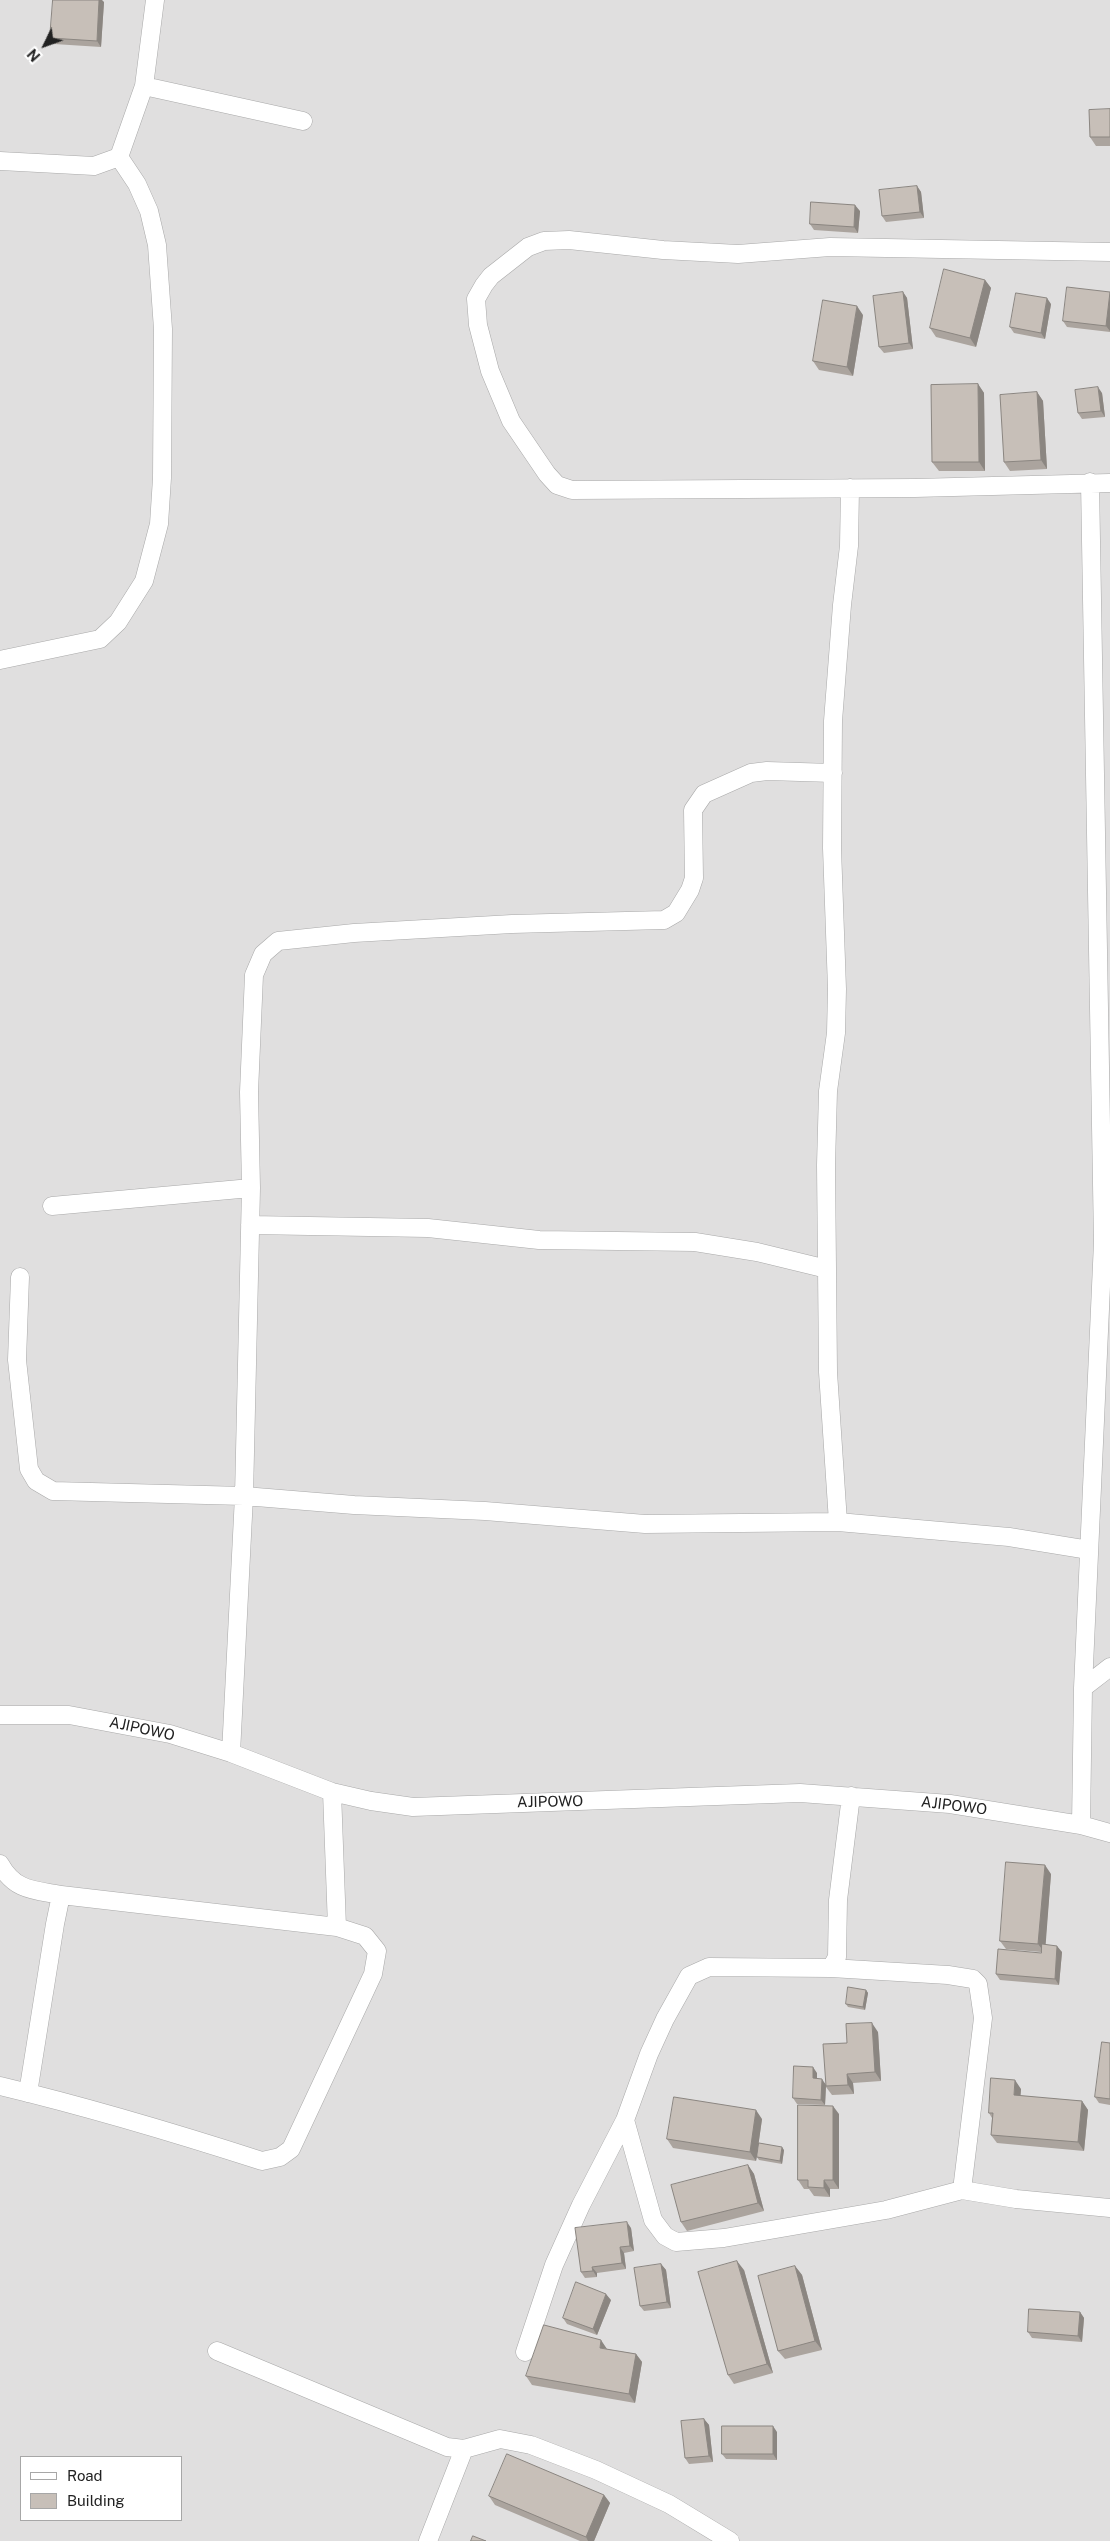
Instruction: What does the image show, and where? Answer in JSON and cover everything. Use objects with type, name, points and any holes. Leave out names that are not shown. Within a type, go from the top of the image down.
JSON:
[{"type":"street","points":[[119,157],[144,86],[155,0]]},
{"type":"street","points":[[144,86],[303,121]]},
{"type":"street","points":[[0,161],[94,166],[119,157]]},
{"type":"street","points":[[0,660],[100,639],[118,622],[144,581],[159,524],[162,478],[163,329],[157,246],[149,211],[137,184],[119,157]]},
{"type":"street","points":[[1110,252],[830,247],[738,254],[663,250],[569,240],[544,241],[528,247],[491,276],[476,299],[478,325],[490,371],[511,421],[547,474],[557,485],[572,490],[915,488],[1090,482],[1110,483]]},
{"type":"street","points":[[1080,1825],[1089,1550],[1106,1190],[1103,797],[1090,482]]},
{"type":"street","points":[[838,1522],[828,1372],[826,1165],[828,1110],[836,1033],[837,989],[832,848],[833,721],[849,546],[850,488]]},
{"type":"street","points":[[231,1753],[244,1496],[251,1188],[248,1092],[254,975],[264,954],[278,941],[354,933],[502,924],[664,920],[676,913],[690,890],[694,878],[693,810],[698,800],[704,794],[751,773],[767,771],[833,773]]},
{"type":"street","points":[[52,1206],[251,1188]]},
{"type":"street","points":[[250,1225],[428,1228],[539,1240],[695,1242],[757,1252],[827,1269]]},
{"type":"street","points":[[20,1277],[17,1360],[29,1469],[36,1481],[53,1491],[244,1496],[354,1505],[485,1511],[646,1524],[838,1522],[1009,1537],[1089,1550]]},
{"type":"street","points":[[1084,1688],[1110,1668]]},
{"type":"street","name":"AJIPOWO","points":[[0,1715],[69,1715],[170,1734],[231,1753],[332,1792],[413,1807],[800,1793],[950,1804],[1080,1825],[1110,1833]]},
{"type":"street","points":[[332,1792],[337,1927]]},
{"type":"street","points":[[831,1968],[837,1957],[838,1900],[851,1796]]},
{"type":"street","points":[[0,1864],[7,1877],[24,1888],[61,1895],[337,1927],[365,1936],[376,1951],[372,1974],[291,2149],[280,2158],[262,2161],[117,2115],[68,2105],[0,2086]]},
{"type":"street","points":[[28,2093],[54,1924],[61,1895]]},
{"type":"street","points":[[525,2352],[554,2265],[581,2205],[625,2120],[649,2054],[665,2020],[689,1976],[709,1967],[831,1968],[948,1975],[973,1979],[978,1984],[983,2018],[962,2190]]},
{"type":"street","points":[[625,2120],[653,2220],[665,2236],[676,2242],[724,2238],[886,2210],[962,2190],[1016,2199],[1110,2208]]},
{"type":"street","points":[[217,2351],[447,2447],[464,2449],[500,2439],[531,2445],[596,2470],[669,2504],[730,2541]]},
{"type":"street","points":[[428,2541],[464,2449]]},
{"type":"shaded area","points":[[0,0],[1110,0],[1110,2541],[0,2541]]},
{"type":"building","points":[[53,0],[99,0],[97,41],[50,38]]},
{"type":"building","points":[[1110,109],[1110,137],[1090,137],[1089,110]]},
{"type":"building","points":[[917,186],[920,212],[882,216],[879,190]]},
{"type":"building","points":[[811,202],[855,205],[854,227],[810,224]]},
{"type":"building","points":[[944,269],[985,280],[970,338],[930,328]]},
{"type":"building","points":[[1067,287],[1110,292],[1106,326],[1063,321]]},
{"type":"building","points":[[903,292],[909,343],[879,347],[873,296]]},
{"type":"building","points":[[1016,293],[1047,298],[1041,333],[1010,327]]},
{"type":"building","points":[[823,300],[857,306],[847,367],[813,361]]},
{"type":"building","points":[[978,384],[979,462],[932,462],[931,385]]},
{"type":"building","points":[[1098,387],[1101,411],[1078,413],[1075,390]]},
{"type":"building","points":[[1037,392],[1041,460],[1004,462],[1000,395]]},
{"type":"building","points":[[1006,1862],[1045,1865],[1038,1944],[1000,1941]]},
{"type":"building","points":[[1042,1944],[1057,1946],[1055,1979],[996,1974],[998,1949],[1041,1953]]},
{"type":"building","points":[[848,1987],[866,1990],[863,2007],[846,2004]]},
{"type":"building","points":[[872,2023],[875,2072],[847,2074],[848,2085],[826,2086],[823,2044],[847,2043],[846,2024]]},
{"type":"building","points":[[1102,2042],[1110,2043],[1110,2099],[1095,2097]]},
{"type":"building","points":[[794,2066],[813,2067],[813,2078],[822,2079],[821,2100],[793,2098]]},
{"type":"building","points":[[991,2078],[1015,2080],[1014,2095],[1082,2101],[1078,2142],[991,2135],[993,2113],[989,2113]]},
{"type":"building","points":[[674,2097],[756,2110],[750,2152],[667,2139]]},
{"type":"building","points":[[798,2105],[833,2106],[833,2180],[824,2180],[824,2188],[808,2187],[808,2180],[798,2180]]},
{"type":"building","points":[[759,2143],[782,2147],[780,2161],[757,2157]]},
{"type":"building","points":[[748,2165],[758,2203],[681,2222],[671,2185]]},
{"type":"building","points":[[627,2222],[630,2246],[620,2247],[622,2263],[592,2267],[593,2271],[581,2272],[575,2228]]},
{"type":"building","points":[[737,2261],[767,2364],[728,2375],[698,2272]]},
{"type":"building","points":[[661,2264],[667,2302],[640,2306],[634,2268]]},
{"type":"building","points":[[795,2266],[815,2341],[778,2351],[758,2276]]},
{"type":"building","points":[[576,2282],[606,2294],[593,2329],[563,2318]]},
{"type":"building","points":[[1029,2309],[1080,2312],[1078,2336],[1028,2332]]},
{"type":"building","points":[[544,2325],[601,2340],[600,2348],[636,2354],[629,2394],[526,2376]]},
{"type":"building","points":[[704,2419],[709,2456],[685,2458],[681,2421]]},
{"type":"building","points":[[722,2426],[773,2426],[773,2454],[722,2454]]},
{"type":"building","points":[[507,2454],[604,2495],[586,2537],[489,2496]]},
{"type":"building","points":[[473,2536],[486,2541],[471,2541]]}]
